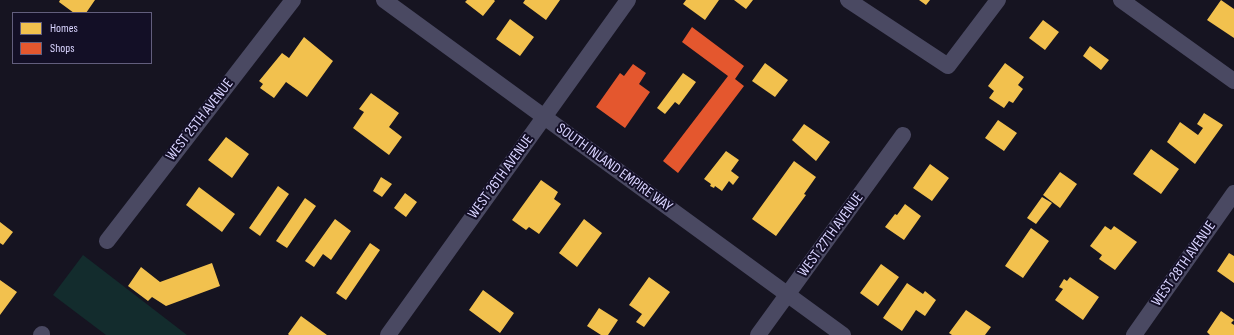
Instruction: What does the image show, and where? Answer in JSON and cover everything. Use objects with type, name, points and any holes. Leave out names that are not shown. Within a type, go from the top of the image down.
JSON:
[{"type":"street","name":"WEST 25TH AVENUE","points":[[107,241],[294,0]]},
{"type":"street","name":"SOUTH INLAND EMPIRE WAY","points":[[384,0],[843,335]]},
{"type":"street","name":"WEST 26TH AVENUE","points":[[388,335],[628,0]]},
{"type":"street","points":[[848,0],[948,66],[998,0]]},
{"type":"street","points":[[1121,0],[1234,82]]},
{"type":"street","name":"WEST 27TH AVENUE","points":[[758,335],[903,135]]},
{"type":"street","name":"WEST 28TH AVENUE","points":[[1134,335],[1234,193]]},
{"type":"green space","points":[[83,255],[187,335],[106,335],[53,295]]},
{"type":"building: Homes","points":[[60,0],[95,0],[87,12],[73,12],[59,2]]},
{"type":"building: Homes","points":[[467,0],[495,1],[483,16],[465,2]]},
{"type":"building: Homes","points":[[525,0],[560,0],[546,20],[523,3]]},
{"type":"building: Homes","points":[[686,0],[719,0],[705,20],[683,4]]},
{"type":"building: Homes","points":[[734,0],[753,0],[746,9]]},
{"type":"building: Homes","points":[[919,0],[930,0],[926,5]]},
{"type":"building: Homes","points":[[1221,0],[1234,9],[1234,38],[1207,20]]},
{"type":"building: Homes","points":[[510,19],[534,37],[520,56],[496,39]]},
{"type":"building: Homes","points":[[1043,20],[1059,32],[1045,50],[1029,38]]},
{"type":"building: Homes","points":[[304,37],[333,61],[307,97],[286,82],[274,98],[260,88],[263,84],[259,81],[282,53],[289,58]]},
{"type":"building: Homes","points":[[1090,46],[1109,60],[1101,70],[1083,56]]},
{"type":"building: Homes","points":[[765,63],[788,80],[775,97],[752,81]]},
{"type":"building: Homes","points":[[1005,63],[1024,77],[1018,85],[1023,89],[1013,103],[1009,101],[1004,108],[989,98],[994,91],[988,86]]},
{"type":"building: Homes","points":[[683,73],[696,82],[679,105],[675,102],[665,114],[657,108]]},
{"type":"building: Homes","points":[[371,93],[399,113],[389,127],[402,137],[389,155],[353,128],[364,112],[359,109]]},
{"type":"building: Homes","points":[[1204,113],[1223,125],[1195,164],[1167,142],[1180,122],[1198,135],[1203,128],[1197,124]]},
{"type":"building: Homes","points":[[998,120],[1017,133],[1004,151],[985,138]]},
{"type":"building: Homes","points":[[804,124],[830,142],[816,161],[792,140]]},
{"type":"building: Homes","points":[[226,137],[249,154],[232,178],[208,160]]},
{"type":"building: Homes","points":[[1151,149],[1179,169],[1161,194],[1133,174]]},
{"type":"building: Homes","points":[[726,151],[739,160],[731,171],[739,177],[733,185],[729,181],[722,191],[715,186],[714,188],[710,186],[711,184],[704,179]]},
{"type":"building: Homes","points":[[794,161],[816,177],[804,194],[806,195],[776,236],[752,219]]},
{"type":"building: Homes","points":[[930,164],[949,178],[932,201],[913,188]]},
{"type":"building: Homes","points":[[1060,172],[1077,184],[1060,208],[1043,195]]},
{"type":"building: Homes","points":[[381,177],[392,184],[382,197],[373,191]]},
{"type":"building: Homes","points":[[541,180],[558,192],[554,199],[561,204],[539,234],[529,227],[526,230],[512,220]]},
{"type":"building: Homes","points":[[278,186],[289,194],[260,236],[249,228]]},
{"type":"building: Homes","points":[[199,187],[235,214],[222,232],[186,205]]},
{"type":"building: Homes","points":[[405,193],[417,202],[406,217],[394,208]]},
{"type":"building: Homes","points":[[1042,197],[1052,203],[1036,224],[1027,218]]},
{"type":"building: Homes","points":[[305,198],[316,206],[287,248],[276,241]]},
{"type":"building: Homes","points":[[905,204],[921,216],[904,240],[885,227]]},
{"type":"building: Homes","points":[[335,219],[351,231],[331,260],[323,254],[314,267],[305,261]]},
{"type":"building: Homes","points":[[584,219],[602,233],[577,267],[559,253]]},
{"type":"building: Homes","points":[[0,222],[13,232],[3,245],[0,243]]},
{"type":"building: Homes","points":[[1105,226],[1111,230],[1114,226],[1137,242],[1115,270],[1099,259],[1102,255],[1090,246]]},
{"type":"building: Homes","points":[[1031,228],[1049,241],[1023,278],[1005,266]]},
{"type":"building: Homes","points":[[370,243],[380,250],[346,300],[336,293]]},
{"type":"building: Homes","points":[[1229,253],[1234,256],[1234,283],[1217,271]]},
{"type":"building: Homes","points":[[212,263],[220,286],[166,306],[152,297],[148,301],[128,286],[141,267],[160,282]]},
{"type":"building: Homes","points":[[881,264],[899,277],[878,306],[860,293]]},
{"type":"building: Homes","points":[[649,277],[670,292],[644,327],[636,322],[642,314],[629,305]]},
{"type":"building: Homes","points":[[1070,277],[1099,297],[1083,320],[1055,300],[1063,289],[1059,287],[1064,279],[1067,281]]},
{"type":"building: Homes","points":[[0,280],[17,292],[0,315]]},
{"type":"building: Homes","points":[[907,283],[923,294],[925,291],[936,300],[925,316],[916,310],[902,331],[883,318]]},
{"type":"building: Homes","points":[[483,290],[514,313],[500,333],[469,310]]},
{"type":"building: Homes","points":[[599,308],[618,320],[608,335],[601,335],[587,326]]},
{"type":"building: Homes","points":[[966,310],[991,327],[985,335],[952,335],[949,333]]},
{"type":"building: Homes","points":[[1221,311],[1234,320],[1231,323],[1234,325],[1234,335],[1210,335],[1207,332]]},
{"type":"building: Homes","points":[[301,316],[327,335],[289,335],[288,334]]},
{"type":"building: Shops","points":[[692,27],[744,66],[735,79],[744,86],[678,173],[663,161],[728,76],[682,42]]},
{"type":"building: Shops","points":[[633,64],[646,73],[639,84],[650,92],[625,128],[596,107],[620,73],[624,76]]}]
